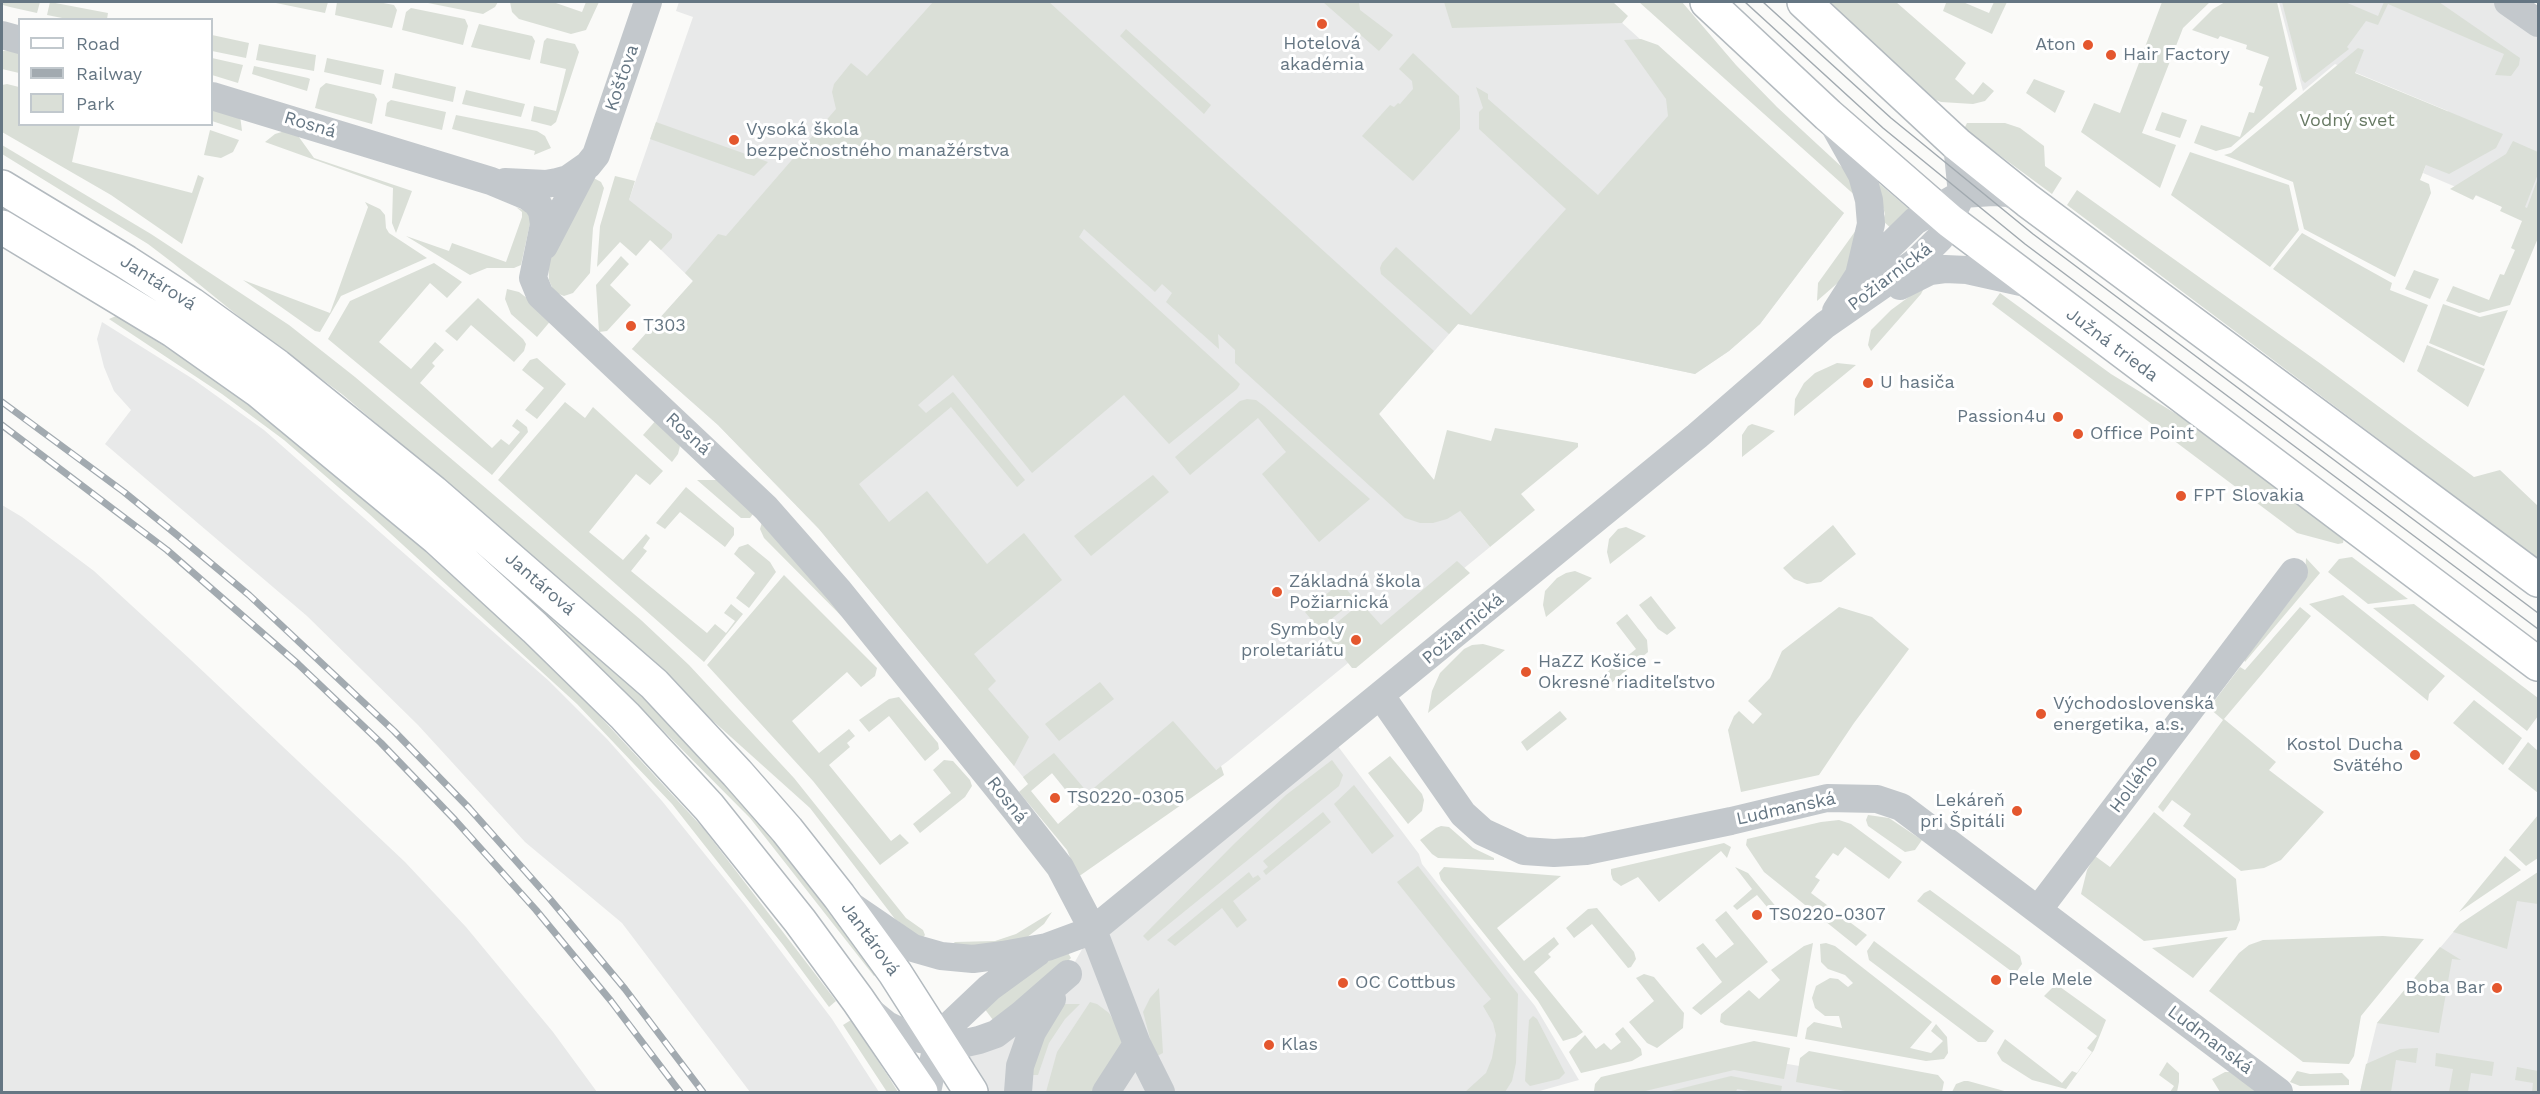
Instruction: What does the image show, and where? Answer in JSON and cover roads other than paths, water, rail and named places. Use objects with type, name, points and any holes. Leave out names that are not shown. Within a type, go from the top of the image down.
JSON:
[{"type":"street","name":"Košťova","points":[[535,268],[589,163],[648,2]]},
{"type":"street","name":"Južná trieda","points":[[1707,2],[1828,115],[1949,208],[2030,284],[2538,664]]},
{"type":"street","points":[[1804,2],[1957,144],[2028,201],[2538,580]]},
{"type":"street","points":[[2508,2],[2538,23]]},
{"type":"street","points":[[2,35],[18,39]]},
{"type":"street","name":"Rosná","points":[[213,96],[491,181],[527,196],[537,203],[542,211],[544,224],[535,268],[540,295],[733,475],[819,567],[918,687],[1060,867],[1093,930],[1137,1044],[1161,1092]]},
{"type":"street","name":"Požiarnická","points":[[1828,115],[1862,176],[1869,200],[1871,224],[1859,275]]},
{"type":"street","points":[[1957,144],[1949,208],[1993,192],[2008,193],[2028,201]]},
{"type":"street","points":[[491,181],[546,184],[568,179],[589,163]]},
{"type":"street","points":[[2,175],[47,213]]},
{"type":"street","name":"Jantárová","points":[[2,187],[191,304],[278,366],[433,492],[654,684],[787,830],[839,896],[895,973],[971,1092]]},
{"type":"street","name":"Požiarnická","points":[[1829,322],[1859,275],[1915,221],[1949,208]]},
{"type":"street","name":"Požiarnická","points":[[839,896],[903,942],[924,952],[973,959],[1047,947],[1093,930],[1697,436],[1829,322],[1917,261],[1940,238],[1949,208]]},
{"type":"street","name":"Jantárová","points":[[2,226],[174,331],[259,391],[437,538],[535,628],[625,716],[701,799],[800,921],[921,1092]]},
{"type":"street","name":"Požiarnická","points":[[1829,322],[1930,271],[1967,270],[2030,284]]},
{"type":"street","name":"Hollého","points":[[2038,910],[2294,572]]},
{"type":"street","name":"Ludmanská","points":[[1381,696],[1462,814],[1494,839],[1524,851],[1554,853],[1586,851],[1731,821],[1827,798],[1877,799],[1901,807],[2279,1092]]},
{"type":"street","name":"Požiarnická","points":[[1018,1092],[1020,1066],[1032,1032],[1093,930]]},
{"type":"street","points":[[927,1092],[931,1067],[940,1043],[952,1023],[973,1001],[1047,947]]},
{"type":"street","name":"Požiarnická","points":[[858,1000],[898,1032],[940,1043],[961,1044],[996,1034],[1068,974]]},
{"type":"street","points":[[1106,1092],[1137,1044]]},
{"type":"tram line","points":[[1745,2],[1883,128],[2025,244],[2538,629]]},
{"type":"tram line","points":[[1763,2],[1891,118],[2033,234],[2538,613]]},
{"type":"railway","points":[[2,402],[124,492],[249,595],[394,731],[469,808],[550,899],[625,989],[703,1092]]},
{"type":"railway","points":[[2,425],[167,550],[298,664],[381,743],[455,820],[536,910],[611,1001],[680,1092]]},
{"type":"place","name":"Hotelová akadémia","points":[[1322,24]]},
{"type":"place","name":"Aton","points":[[2088,45]]},
{"type":"place","name":"Hair Factory","points":[[2111,55]]},
{"type":"place","name":"Vysoká škola bezpečnostného manažérstva","points":[[734,140]]},
{"type":"place","name":"T303","points":[[631,326]]},
{"type":"place","name":"U hasiča","points":[[1868,383]]},
{"type":"place","name":"Passion4u","points":[[2058,417]]},
{"type":"place","name":"Office Point","points":[[2078,434]]},
{"type":"place","name":"FPT Slovakia","points":[[2181,496]]},
{"type":"place","name":"Základná škola Požiarnická","points":[[1277,592]]},
{"type":"place","name":"Symboly proletariátu","points":[[1356,640]]},
{"type":"place","name":"HaZZ Košice - Okresné riaditeľstvo","points":[[1526,672]]},
{"type":"place","name":"Východoslovenská energetika, a.s.","points":[[2041,714]]},
{"type":"place","name":"Kostol Ducha Svätého","points":[[2415,755]]},
{"type":"place","name":"TS0220-0305","points":[[1055,798]]},
{"type":"place","name":"Lekáreň pri Špitáli","points":[[2017,811]]},
{"type":"place","name":"TS0220-0307","points":[[1757,915]]},
{"type":"place","name":"Pele Mele","points":[[1996,980]]},
{"type":"place","name":"OC Cottbus","points":[[1343,983]]},
{"type":"place","name":"Boba Bar","points":[[2497,988]]},
{"type":"place","name":"Klas","points":[[1269,1045]]},
{"type":"park label","name":"Vodný svet","points":[[2347,121]]}]
